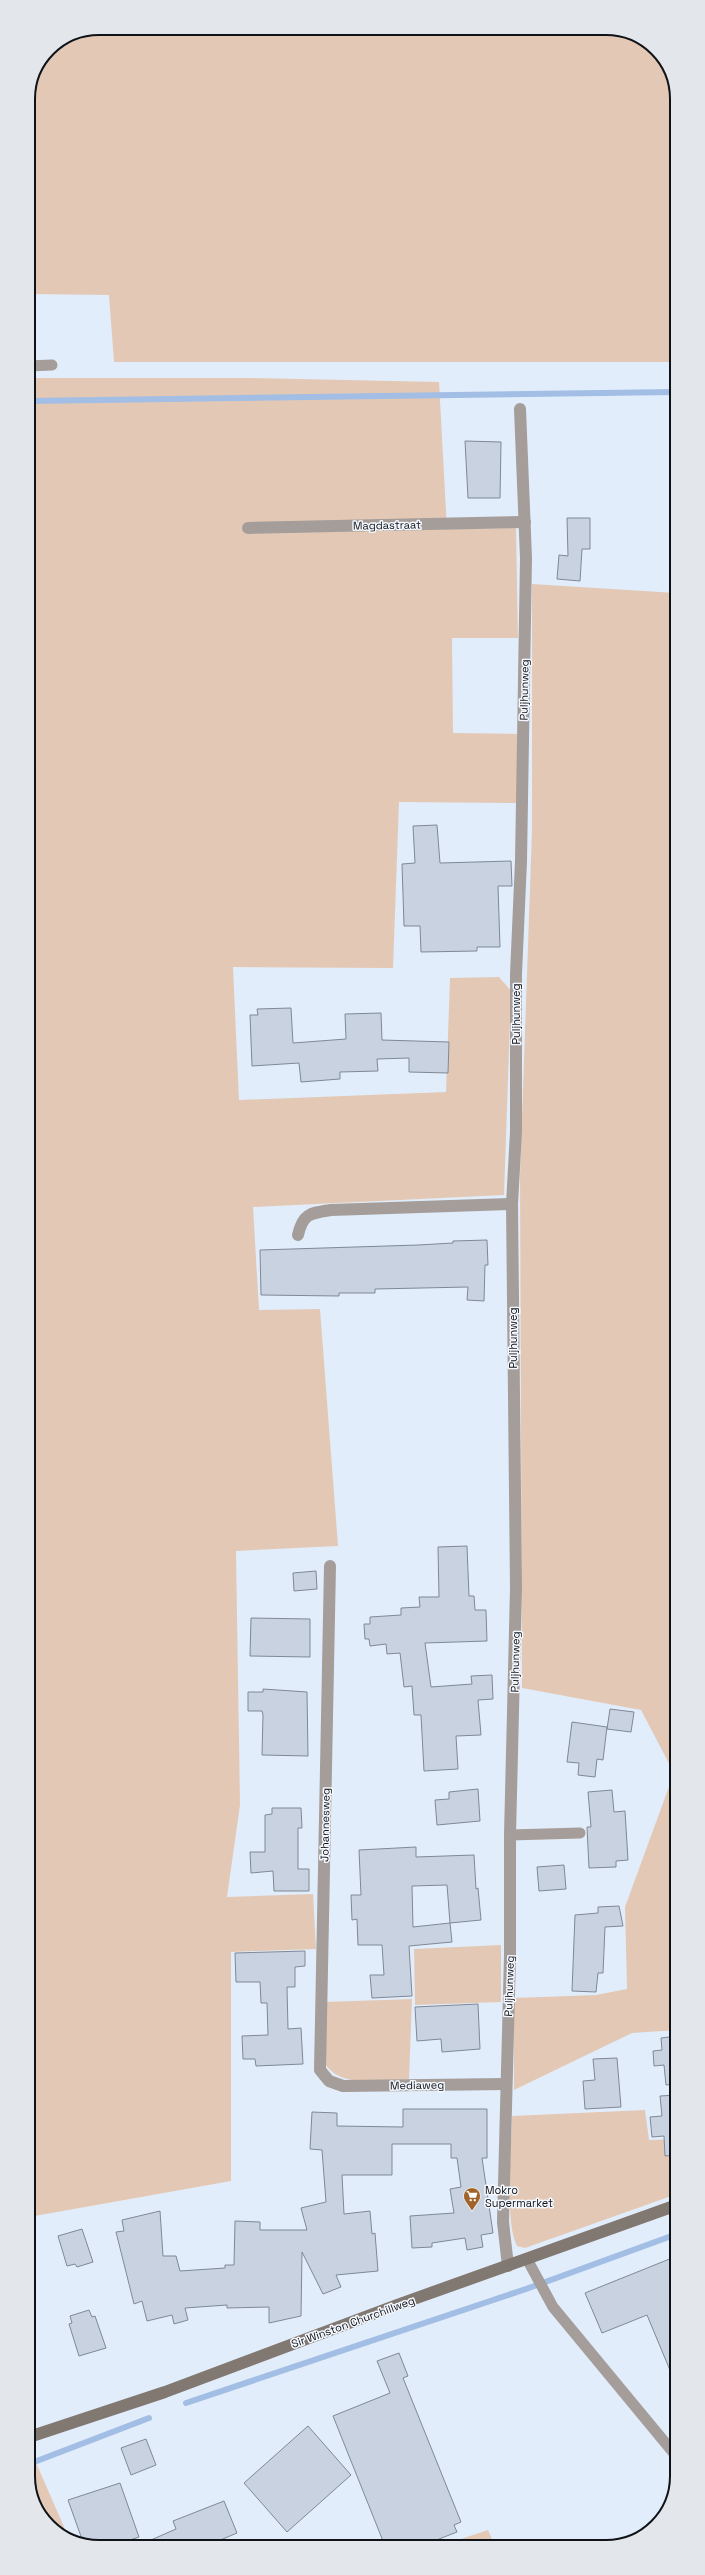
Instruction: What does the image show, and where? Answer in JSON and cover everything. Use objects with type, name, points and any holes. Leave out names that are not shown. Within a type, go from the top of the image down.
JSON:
[{"type":"street","name":"Puljhunweg","points":[[508,2266],[503,2222],[510,1956],[510,1835],[516,1588],[512,1204],[516,1132],[516,974],[522,845],[526,558],[520,409]]},
{"type":"street","name":"Magdastraat","points":[[248,528],[525,522]]},
{"type":"street","points":[[298,1235],[301,1221],[311,1213],[331,1210],[512,1204]]},
{"type":"street","name":"Johannesweg","points":[[329,2081],[320,2070],[330,1566]]},
{"type":"street","name":"Mediaweg","points":[[329,2081],[343,2086],[506,2084]]},
{"type":"street","name":"Sir Winston Churchillweg","points":[[35,2435],[165,2392],[397,2305],[670,2208]]},
{"type":"lane","points":[[35,366],[52,365]]},
{"type":"lane","points":[[510,1835],[580,1832]]},
{"type":"lane","points":[[527,2259],[551,2303],[670,2448]]},
{"type":"shaded area","points":[[98,35],[611,35],[631,40],[642,46],[657,60],[667,78],[670,98],[670,362],[114,362],[109,295],[35,294],[36,86],[46,63],[63,46],[74,40],[86,36]]},
{"type":"shaded area","points":[[35,378],[249,378],[439,382],[447,529],[516,528],[518,638],[452,638],[453,733],[519,734],[518,803],[399,802],[393,968],[233,967],[239,1100],[446,1092],[450,978],[499,977],[511,991],[504,1195],[253,1207],[259,1310],[320,1309],[338,1546],[236,1551],[240,1805],[227,1897],[313,1894],[316,1949],[231,1952],[231,2181],[35,2216]]},
{"type":"shaded area","points":[[532,584],[670,593],[670,1765],[641,1710],[522,1688],[520,1175],[532,830]]},
{"type":"shaded area","points":[[670,1784],[670,2030],[632,2033],[514,2090],[514,1998],[596,1995],[627,1989],[625,1907]]},
{"type":"shaded area","points":[[501,1945],[501,2002],[415,2005],[414,1949]]},
{"type":"shaded area","points":[[412,1999],[409,2079],[376,2081],[353,2080],[333,2073],[326,2065],[324,2002]]},
{"type":"shaded area","points":[[645,2110],[649,2140],[670,2139],[670,2196],[525,2248],[517,2246],[513,2235],[510,2202],[512,2116]]},
{"type":"shaded area","points":[[35,2460],[65,2530],[48,2515],[38,2497],[36,2489]]},
{"type":"shaded area","points":[[488,2530],[492,2540],[458,2540]]},
{"type":"building","points":[[465,441],[501,442],[500,498],[468,498]]},
{"type":"building","points":[[567,518],[590,518],[590,549],[582,549],[580,581],[557,579],[559,555],[568,556]]},
{"type":"building","points":[[437,825],[440,863],[511,861],[512,886],[498,886],[500,947],[477,947],[477,951],[421,952],[420,926],[404,926],[402,864],[415,863],[413,826]]},
{"type":"building","points":[[291,1008],[293,1043],[346,1039],[345,1014],[381,1013],[382,1040],[449,1042],[448,1073],[409,1072],[409,1058],[377,1059],[378,1071],[340,1072],[340,1079],[301,1082],[299,1063],[252,1066],[250,1015],[258,1015],[257,1009]]},
{"type":"building","points":[[487,1240],[488,1265],[485,1265],[484,1301],[467,1300],[468,1287],[375,1289],[375,1293],[339,1293],[339,1296],[261,1295],[260,1250],[418,1245],[453,1243],[453,1241]]},
{"type":"building","points":[[467,1546],[469,1596],[474,1596],[475,1610],[486,1610],[487,1641],[425,1643],[431,1687],[472,1684],[471,1676],[492,1675],[493,1699],[478,1700],[481,1735],[456,1736],[458,1769],[424,1771],[421,1715],[414,1715],[412,1686],[404,1687],[400,1653],[387,1654],[386,1644],[370,1646],[369,1639],[365,1639],[364,1624],[370,1624],[370,1617],[401,1615],[401,1608],[420,1607],[419,1597],[439,1597],[438,1547]]},
{"type":"building","points":[[316,1571],[317,1589],[294,1591],[293,1573]]},
{"type":"building","points":[[251,1618],[310,1619],[310,1657],[250,1656]]},
{"type":"building","points":[[263,1689],[307,1692],[308,1756],[262,1755],[263,1715],[262,1711],[248,1711],[248,1692],[263,1692]]},
{"type":"building","points":[[610,1709],[634,1712],[631,1732],[607,1729]]},
{"type":"building","points":[[572,1722],[607,1727],[603,1760],[597,1759],[595,1777],[578,1775],[579,1763],[567,1762]]},
{"type":"building","points":[[478,1789],[480,1821],[437,1825],[435,1800],[449,1799],[449,1792]]},
{"type":"building","points":[[612,1790],[614,1812],[625,1811],[628,1860],[616,1861],[616,1867],[589,1868],[587,1827],[591,1827],[588,1792]]},
{"type":"building","points":[[272,1808],[301,1808],[302,1828],[298,1828],[298,1869],[309,1869],[309,1891],[274,1891],[273,1871],[251,1873],[250,1852],[265,1852],[265,1815],[272,1814]]},
{"type":"building","points":[[416,1847],[416,1857],[474,1855],[476,1889],[478,1888],[481,1920],[450,1923],[452,1942],[409,1946],[412,1996],[372,1998],[370,1975],[384,1975],[382,1945],[358,1945],[357,1919],[352,1920],[351,1895],[361,1895],[359,1850]],"holes":[[[447,1885],[450,1923],[413,1927],[412,1886]]]},
{"type":"building","points":[[564,1865],[566,1889],[539,1891],[537,1867]]},
{"type":"building","points":[[619,1906],[623,1926],[605,1927],[603,1973],[598,1973],[596,1992],[572,1991],[575,1915],[598,1913],[598,1907]]},
{"type":"building","points":[[305,1951],[305,1966],[295,1967],[295,1987],[287,1987],[288,2029],[301,2028],[303,2064],[256,2066],[255,2059],[243,2059],[242,2036],[268,2035],[267,2003],[261,2003],[260,1982],[236,1982],[235,1953]]},
{"type":"building","points":[[478,2004],[480,2049],[442,2052],[441,2039],[417,2041],[415,2007]]},
{"type":"building","points":[[670,2037],[670,2085],[666,2085],[664,2065],[654,2066],[653,2051],[662,2050],[661,2038]]},
{"type":"building","points":[[617,2058],[621,2107],[585,2109],[583,2081],[595,2080],[593,2059]]},
{"type":"building","points":[[670,2095],[670,2156],[665,2156],[664,2136],[652,2137],[650,2117],[662,2116],[660,2096]]},
{"type":"building","points":[[403,2109],[487,2109],[487,2158],[482,2158],[493,2233],[481,2235],[483,2247],[467,2250],[465,2238],[432,2243],[432,2247],[412,2248],[410,2216],[454,2213],[450,2189],[461,2187],[457,2158],[451,2158],[451,2144],[392,2144],[392,2175],[342,2175],[344,2214],[370,2211],[372,2234],[375,2233],[378,2271],[336,2275],[341,2287],[323,2294],[302,2252],[301,2316],[269,2323],[269,2307],[227,2308],[227,2305],[185,2308],[188,2320],[174,2324],[172,2315],[147,2321],[142,2301],[134,2304],[116,2232],[124,2231],[122,2220],[160,2211],[163,2256],[176,2256],[180,2271],[225,2268],[225,2265],[234,2265],[235,2221],[260,2222],[260,2230],[307,2230],[301,2208],[326,2202],[322,2150],[310,2149],[312,2112],[337,2113],[337,2126],[403,2127]]},
{"type":"building","points":[[82,2229],[93,2262],[77,2267],[75,2264],[67,2266],[58,2236]]},
{"type":"building","points":[[670,2259],[670,2370],[647,2315],[602,2333],[585,2293]]},
{"type":"building","points":[[89,2310],[92,2317],[95,2316],[106,2348],[79,2356],[69,2324],[72,2323],[70,2316]]},
{"type":"building","points":[[399,2353],[408,2376],[403,2378],[461,2522],[454,2525],[457,2532],[436,2540],[383,2540],[333,2416],[390,2393],[377,2361]]},
{"type":"building","points":[[308,2426],[351,2475],[287,2532],[244,2483]]},
{"type":"building","points":[[146,2439],[156,2465],[131,2475],[121,2448]]},
{"type":"building","points":[[120,2483],[139,2537],[130,2540],[94,2540],[81,2537],[68,2500]]},
{"type":"building","points":[[224,2501],[237,2533],[220,2540],[151,2540],[176,2529],[173,2521]]},
{"type":"waterway","points":[[35,401],[670,392]]},
{"type":"waterway","points":[[186,2403],[526,2289],[670,2237]]},
{"type":"waterway","points":[[35,2462],[149,2418]]},
{"type":"place","name":"Mokro Supermarket","points":[[472,2211]]}]
